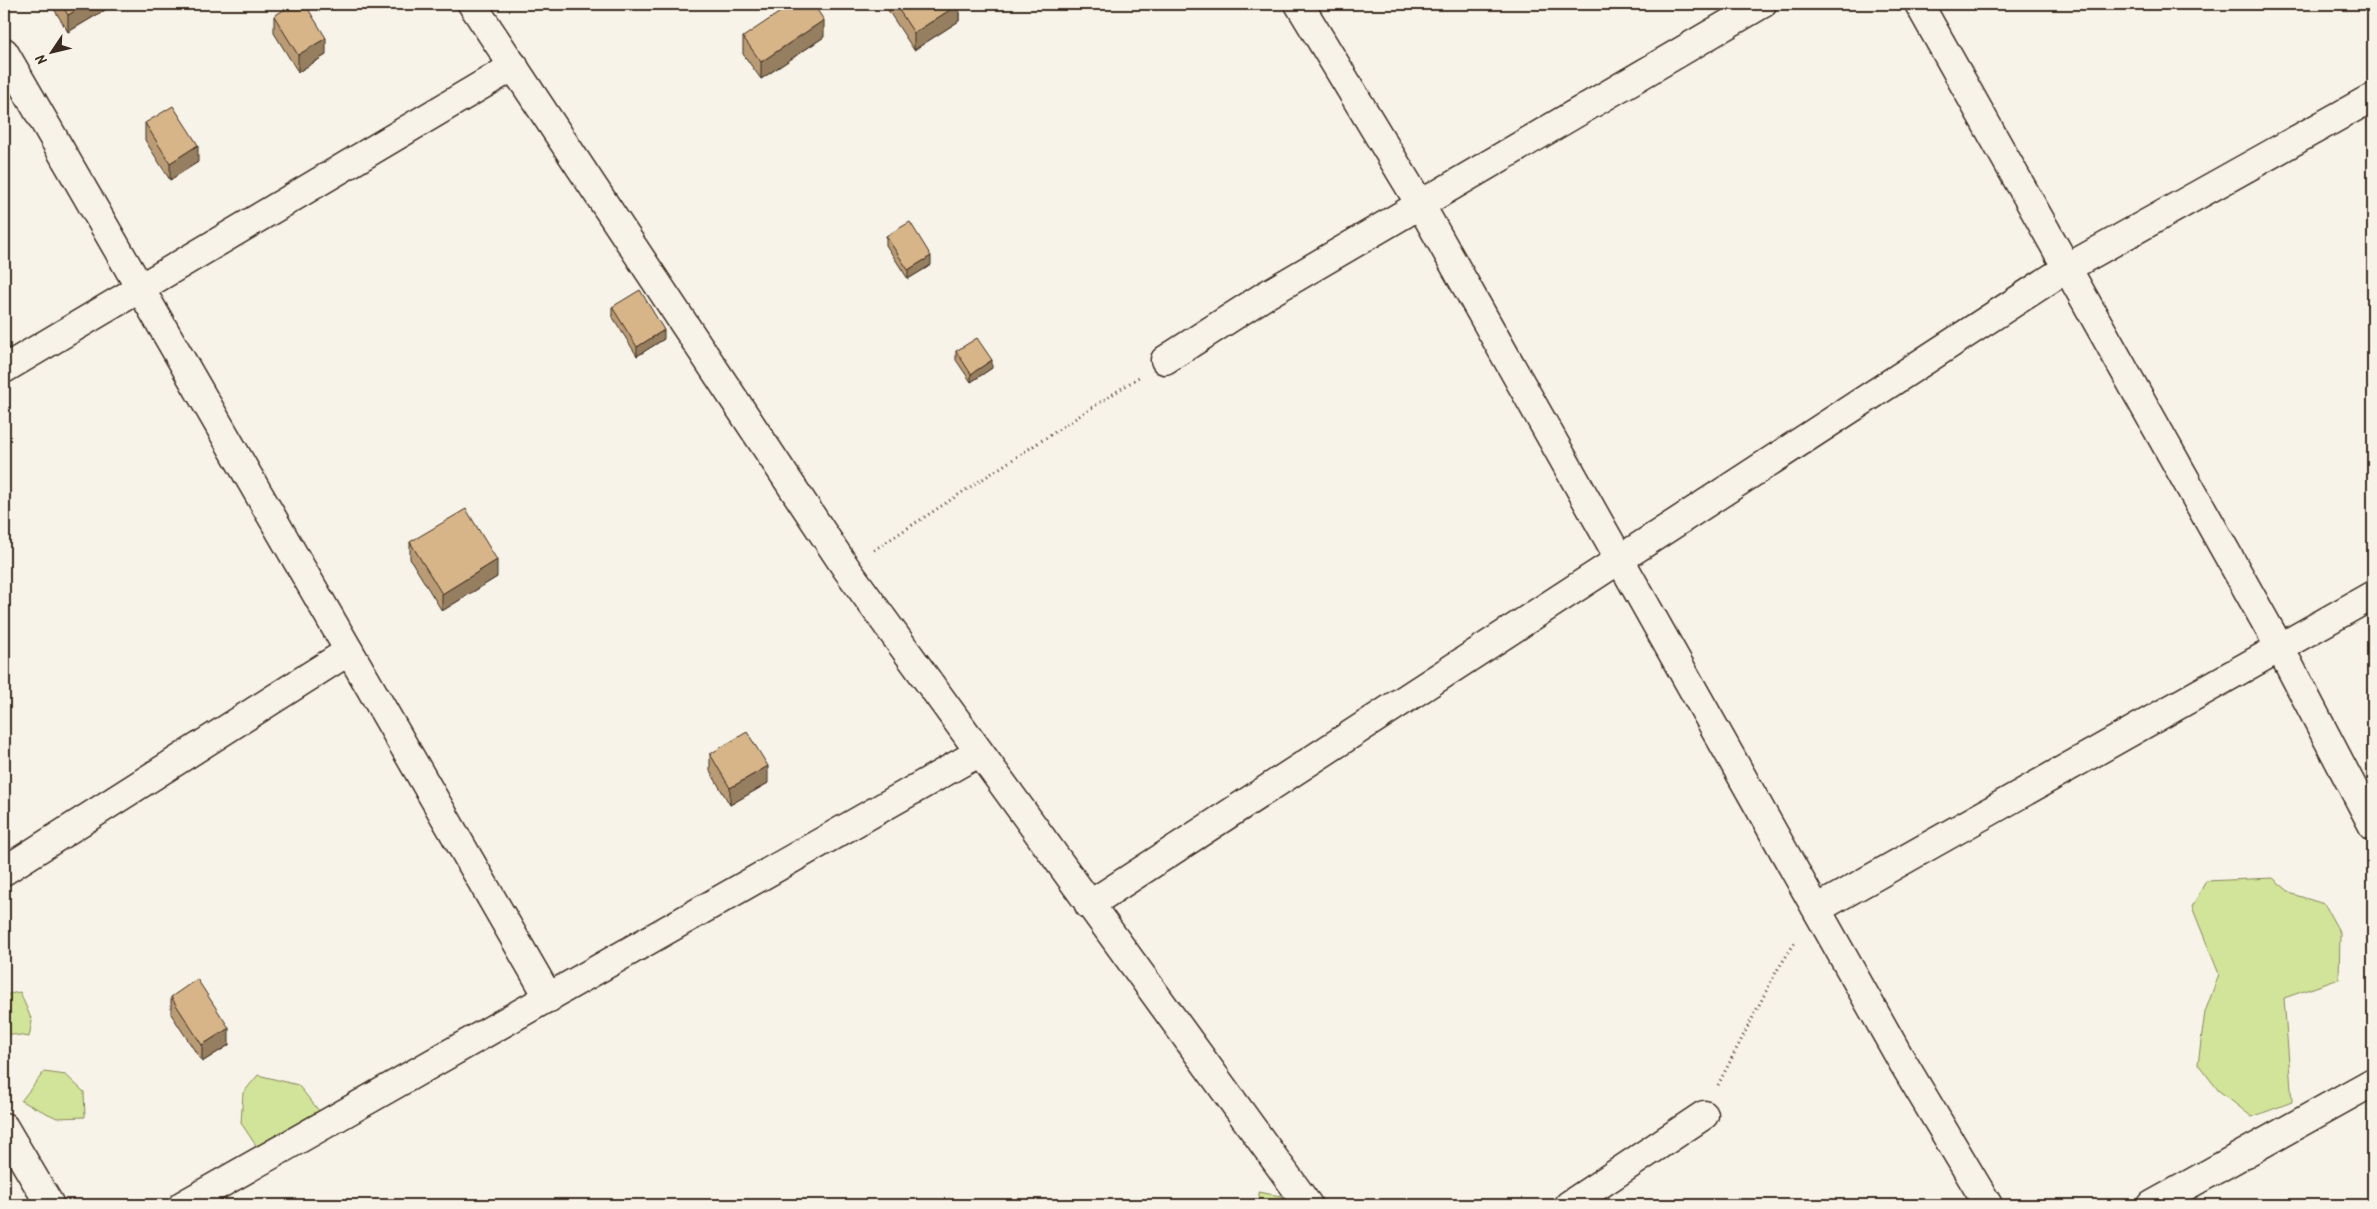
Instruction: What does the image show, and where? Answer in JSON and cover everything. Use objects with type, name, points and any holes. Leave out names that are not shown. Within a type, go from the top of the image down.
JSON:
[{"type":"street","points":[[472,4],[846,568],[978,753],[1308,1205]]},
{"type":"street","points":[[1299,4],[1420,204],[1899,1056],[1988,1205]]},
{"type":"street","points":[[1165,360],[1266,295],[1762,4]]},
{"type":"street","points":[[1919,4],[2280,648],[2373,826]]},
{"type":"street","points":[[4,52],[549,998]]},
{"type":"street","points":[[4,369],[514,66]]},
{"type":"street","points":[[1089,905],[2067,268],[2373,97]]},
{"type":"street","points":[[1817,910],[2373,595]]},
{"type":"street","points":[[4,871],[349,650]]},
{"type":"street","points":[[183,1205],[978,753]]},
{"type":"street","points":[[2152,1205],[2373,1082]]},
{"type":"street","points":[[1569,1205],[1704,1115]]},
{"type":"street","points":[[4,1127],[50,1205]]},
{"type":"path","points":[[846,568],[1165,360]]},
{"type":"path","points":[[1704,1115],[1726,1066],[1776,972],[1817,910]]},
{"type":"green space","points":[[2273,878],[2292,894],[2324,904],[2340,933],[2339,979],[2284,998],[2292,1102],[2252,1117],[2218,1090],[2198,1064],[2205,1012],[2219,974],[2192,907],[2206,881]]},
{"type":"green space","points":[[20,992],[32,1021],[29,1037],[4,1033],[4,995]]},
{"type":"green space","points":[[44,1072],[66,1075],[84,1092],[85,1117],[57,1118],[21,1101]]},
{"type":"green space","points":[[258,1075],[298,1085],[320,1112],[263,1156],[241,1123],[243,1093]]},
{"type":"green space","points":[[1258,1192],[1281,1196],[1290,1205],[1262,1205]]},
{"type":"building","points":[[61,4],[87,4],[68,15]]},
{"type":"building","points":[[293,4],[305,4],[326,38],[298,55],[274,16]]},
{"type":"building","points":[[792,4],[813,4],[824,20],[761,62],[743,37]]},
{"type":"building","points":[[895,4],[959,4],[914,33]]},
{"type":"building","points":[[173,106],[198,145],[170,163],[145,123]]},
{"type":"building","points":[[910,222],[931,256],[908,270],[886,236]]},
{"type":"building","points":[[640,290],[664,330],[637,347],[612,307]]},
{"type":"building","points":[[977,338],[992,360],[971,374],[956,351]]},
{"type":"building","points":[[466,509],[497,560],[442,594],[410,542]]},
{"type":"building","points":[[747,732],[768,766],[730,788],[710,754]]},
{"type":"building","points":[[197,979],[229,1028],[202,1045],[171,997]]}]
